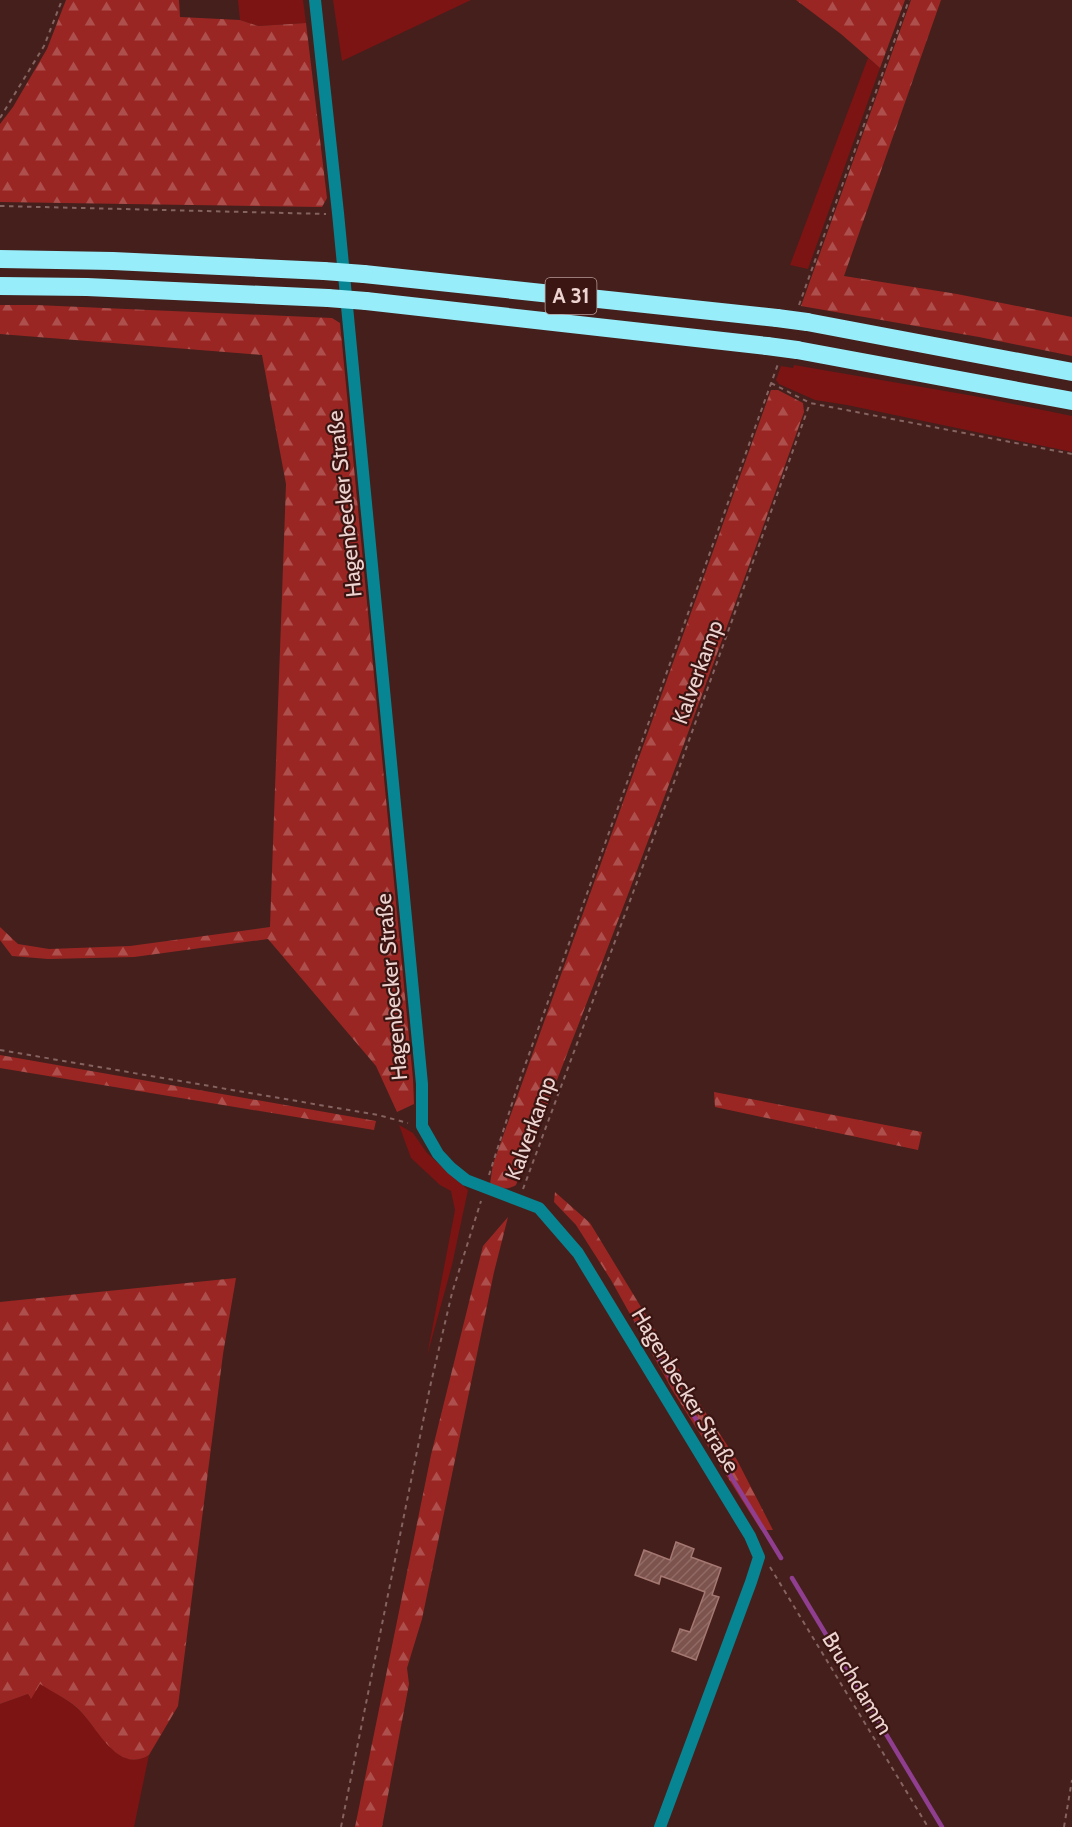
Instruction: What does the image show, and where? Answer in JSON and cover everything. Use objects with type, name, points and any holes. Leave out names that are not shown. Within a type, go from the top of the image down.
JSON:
[{"type":"highway","name":"A 31","points":[[0,259],[113,261],[364,274],[807,322],[1072,372]]},
{"type":"highway","name":"A 31","points":[[0,286],[87,287],[366,301],[797,350],[1072,401]]},
{"type":"street","name":"Hagenbecker Straße","points":[[315,0],[338,213],[422,1084],[422,1126],[438,1154],[451,1168],[466,1180],[539,1208],[578,1253],[750,1536],[759,1557]]},
{"type":"street","points":[[660,1827],[752,1582],[759,1557]]},
{"type":"path","points":[[0,118],[44,46],[62,0]]},
{"type":"path","points":[[799,305],[909,0]]},
{"type":"path","points":[[0,206],[338,213]]},
{"type":"path","points":[[341,1827],[430,1388],[452,1293],[519,1082],[779,361]]},
{"type":"path","points":[[771,383],[810,403],[1072,454]]},
{"type":"path","name":"Kalverkamp","points":[[519,1201],[669,796],[810,403]]},
{"type":"path","points":[[0,1050],[378,1115],[422,1126]]},
{"type":"path","name":"Bruchdamm","points":[[759,1557],[773,1570],[928,1827]]},
{"type":"path","points":[[1064,1827],[1072,1780]]},
{"type":"shaded area","points":[[238,0],[303,0],[306,23],[258,26],[240,20]]},
{"type":"shaded area","points":[[333,0],[471,0],[342,61]]},
{"type":"shaded area","points":[[868,58],[880,68],[808,269],[790,265]]},
{"type":"shaded area","points":[[794,365],[974,396],[1072,416],[1072,452],[815,400],[779,384],[776,380],[781,366],[793,368]]},
{"type":"shaded area","points":[[399,1125],[413,1133],[427,1153],[468,1190],[452,1265],[427,1356],[455,1210],[451,1191],[440,1185],[411,1158]]},
{"type":"shaded area","points":[[40,1683],[78,1709],[119,1755],[128,1759],[138,1759],[149,1755],[134,1827],[0,1827],[0,1704],[28,1694],[30,1698]]},
{"type":"green space","points":[[66,0],[179,0],[180,17],[240,20],[258,26],[306,23],[327,198],[322,207],[0,202],[0,124],[13,107],[47,49]]},
{"type":"green space","points":[[796,0],[905,0],[880,68],[841,34]]},
{"type":"green space","points":[[911,0],[941,0],[844,276],[957,294],[1072,317],[1072,356],[979,337],[801,306]]},
{"type":"green space","points":[[0,305],[332,318],[340,323],[414,1104],[397,1112],[376,1066],[268,939],[134,957],[48,959],[12,956],[0,940],[0,927],[18,944],[49,949],[130,946],[270,927],[286,484],[262,355],[0,334]]},
{"type":"green space","points":[[771,390],[778,390],[803,403],[804,412],[663,800],[516,1185],[506,1188],[497,1187],[490,1184],[493,1164]]},
{"type":"green space","points":[[0,1055],[376,1121],[374,1130],[0,1068]]},
{"type":"green space","points":[[714,1092],[922,1132],[918,1150],[715,1107]]},
{"type":"green space","points":[[555,1192],[590,1223],[684,1378],[681,1395],[698,1401],[737,1460],[773,1530],[761,1530],[674,1393],[611,1280],[576,1225],[554,1202]]},
{"type":"green space","points":[[508,1217],[494,1272],[422,1619],[407,1668],[409,1684],[382,1827],[355,1827],[431,1455],[483,1246]]},
{"type":"green space","points":[[236,1278],[223,1354],[178,1706],[149,1755],[138,1759],[128,1759],[111,1748],[73,1705],[40,1684],[31,1699],[28,1694],[0,1704],[0,1302]]},
{"type":"building","points":[[676,1542],[694,1549],[691,1557],[721,1568],[712,1595],[719,1597],[696,1660],[672,1651],[680,1629],[690,1632],[705,1592],[661,1576],[659,1584],[635,1575],[644,1550],[670,1560]]},
{"type":"waterway","points":[[637,1323],[781,1558]]},
{"type":"waterway","points":[[792,1578],[942,1827]]}]
